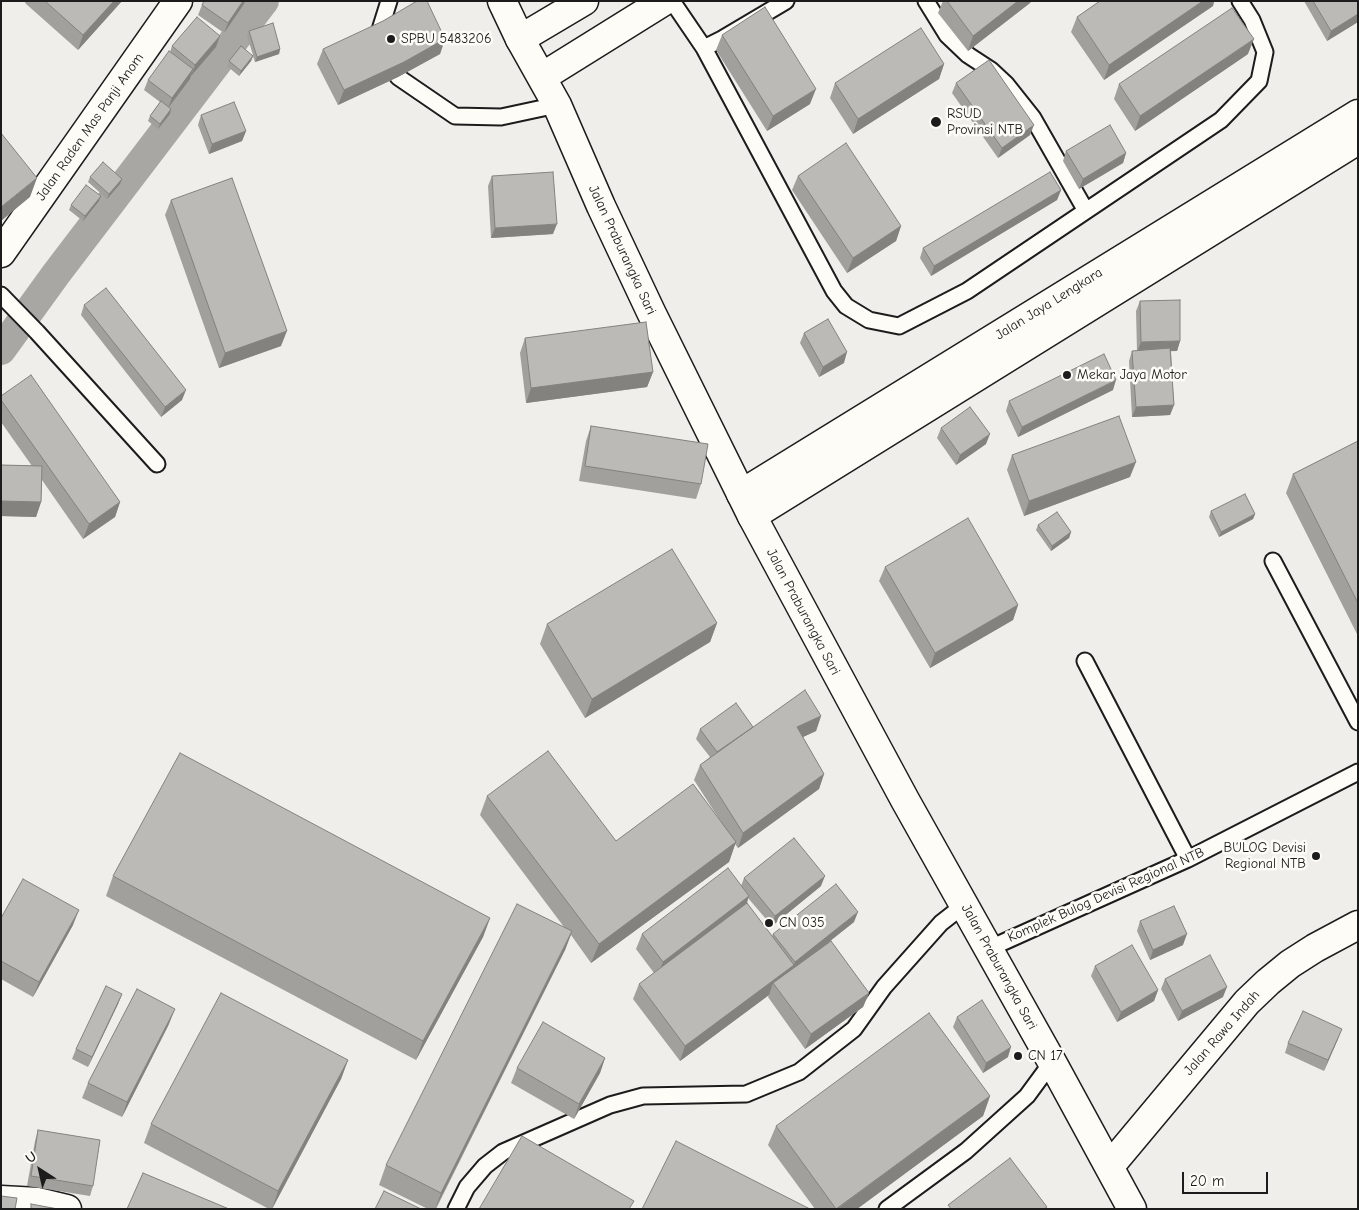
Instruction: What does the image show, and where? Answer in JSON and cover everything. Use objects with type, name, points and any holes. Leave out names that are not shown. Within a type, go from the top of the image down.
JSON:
[{"type":"street","name":"Jalan Raden Mas Panji Anom","points":[[1,253],[178,1]]},
{"type":"street","name":"Jalan Praburangka Sari","points":[[502,1],[520,39],[557,104],[658,328],[746,505],[905,800],[1110,1166],[1132,1209]]},
{"type":"street","points":[[520,39],[584,1]]},
{"type":"street","points":[[542,77],[664,1]]},
{"type":"street","name":"Jalan Jaya Lengkara","points":[[746,505],[1358,114]]},
{"type":"street","name":"Jalan Jaya Lengkara","points":[[746,505],[1358,140]]},
{"type":"street","name":"Jalan Rawa Indah","points":[[1110,1166],[1247,1002],[1290,964],[1358,925]]},
{"type":"street","points":[[1,1200],[38,1202],[67,1209]]},
{"type":"lane","points":[[378,36],[388,1]]},
{"type":"lane","points":[[672,1],[704,48],[834,291],[846,306],[869,320],[899,326],[967,291],[1221,120],[1259,81],[1265,52],[1252,20],[1240,1]]},
{"type":"lane","points":[[704,48],[786,1]]},
{"type":"lane","points":[[926,1],[947,35],[968,55],[991,70],[1006,84],[1033,118],[1086,211]]},
{"type":"lane","points":[[398,77],[455,116],[501,117],[557,104]]},
{"type":"lane","points":[[2,296],[157,464]]},
{"type":"lane","points":[[1273,561],[1358,722]]},
{"type":"lane","points":[[1085,662],[1188,859]]},
{"type":"lane","name":"Komplek Bulog Devisi Regional NTB","points":[[988,949],[1188,859],[1358,772]]},
{"type":"lane","points":[[456,1209],[466,1188],[485,1166],[503,1152],[610,1105],[643,1096],[746,1094],[799,1072],[854,1029],[884,987],[941,923],[964,905]]},
{"type":"lane","points":[[887,1209],[966,1151],[1028,1096],[1052,1062]]},
{"type":"building","points":[[45,1],[114,1],[83,35]]},
{"type":"building","points":[[204,1],[243,1],[228,23],[202,5]]},
{"type":"building","points":[[417,1],[427,1],[445,39],[404,62],[344,90],[323,49],[383,21]]},
{"type":"building","points":[[947,1],[1018,1],[973,36]]},
{"type":"building","points":[[1100,1],[1203,1],[1109,65],[1077,17]]},
{"type":"building","points":[[1313,1],[1358,1],[1358,14],[1331,31]]},
{"type":"building","points":[[765,7],[816,89],[773,116],[722,35]]},
{"type":"building","points":[[1232,8],[1254,39],[1140,116],[1119,84]]},
{"type":"building","points":[[197,17],[220,36],[195,65],[172,46]]},
{"type":"building","points":[[273,23],[280,49],[257,57],[249,31]]},
{"type":"building","points":[[921,28],[944,64],[858,119],[835,83]]},
{"type":"building","points":[[241,46],[253,56],[241,71],[229,61]]},
{"type":"building","points":[[169,51],[193,69],[172,98],[148,80]]},
{"type":"building","points":[[989,60],[1034,125],[1002,148],[956,83]]},
{"type":"building","points":[[161,101],[171,109],[160,124],[150,116]]},
{"type":"building","points":[[234,102],[246,131],[212,144],[201,115]]},
{"type":"building","points":[[1110,125],[1126,153],[1083,179],[1066,151]]},
{"type":"building","points":[[1,133],[37,178],[1,207]]},
{"type":"building","points":[[846,143],[901,226],[853,258],[798,176]]},
{"type":"building","points":[[103,162],[122,179],[109,194],[90,177]]},
{"type":"building","points":[[553,172],[557,224],[495,228],[492,176]]},
{"type":"building","points":[[1050,172],[1061,190],[934,266],[923,248]]},
{"type":"building","points":[[232,178],[287,331],[225,353],[171,200]]},
{"type":"building","points":[[86,185],[101,196],[85,216],[71,205]]},
{"type":"building","points":[[106,288],[186,390],[165,407],[84,305]]},
{"type":"building","points":[[1180,300],[1180,341],[1141,342],[1140,301]]},
{"type":"building","points":[[828,319],[847,352],[823,367],[804,333]]},
{"type":"building","points":[[646,322],[653,372],[531,388],[525,338]]},
{"type":"building","points":[[1170,348],[1174,405],[1136,407],[1132,351]]},
{"type":"building","points":[[1104,354],[1116,380],[1022,427],[1009,401]]},
{"type":"building","points":[[31,375],[120,502],[89,524],[1,400],[1,396]]},
{"type":"building","points":[[970,407],[990,434],[960,455],[941,428]]},
{"type":"building","points":[[1119,416],[1136,462],[1029,501],[1012,455]]},
{"type":"building","points":[[591,426],[708,444],[701,484],[585,466]]},
{"type":"building","points":[[1358,441],[1358,603],[1293,474]]},
{"type":"building","points":[[1,465],[42,466],[41,502],[1,501]]},
{"type":"building","points":[[1245,494],[1255,514],[1221,532],[1211,511]]},
{"type":"building","points":[[1057,512],[1071,532],[1052,546],[1038,525]]},
{"type":"building","points":[[968,518],[1018,605],[935,653],[885,567]]},
{"type":"building","points":[[672,549],[717,623],[592,699],[547,624]]},
{"type":"building","points":[[805,690],[821,716],[797,727],[824,774],[743,833],[700,765]]},
{"type":"building","points":[[736,703],[753,727],[717,752],[700,729]]},
{"type":"building","points":[[548,751],[616,841],[693,784],[736,842],[599,944],[487,796]]},
{"type":"building","points":[[180,753],[490,918],[423,1041],[113,876]]},
{"type":"building","points":[[794,838],[825,876],[775,916],[744,878]]},
{"type":"building","points":[[728,868],[749,896],[663,962],[642,934]]},
{"type":"building","points":[[23,879],[79,910],[39,982],[1,961],[1,918]]},
{"type":"building","points":[[836,884],[858,912],[795,962],[773,934]]},
{"type":"building","points":[[747,903],[794,965],[685,1046],[639,984]]},
{"type":"building","points":[[517,904],[572,931],[441,1193],[386,1165]]},
{"type":"building","points":[[1174,906],[1187,934],[1153,950],[1140,921]]},
{"type":"building","points":[[831,941],[869,993],[811,1034],[773,983]]},
{"type":"building","points":[[1132,945],[1158,990],[1121,1012],[1095,966]]},
{"type":"building","points":[[1210,955],[1227,987],[1182,1011],[1165,979]]},
{"type":"building","points":[[106,986],[122,994],[92,1057],[76,1049]]},
{"type":"building","points":[[137,989],[175,1009],[127,1102],[88,1083]]},
{"type":"building","points":[[221,993],[348,1060],[278,1191],[151,1124]]},
{"type":"building","points":[[982,1000],[1011,1047],[986,1063],[957,1017]]},
{"type":"building","points":[[1303,1011],[1342,1029],[1328,1060],[1288,1043]]},
{"type":"building","points":[[929,1013],[990,1096],[836,1209],[776,1126]]},
{"type":"building","points":[[543,1022],[605,1058],[579,1104],[517,1068]]},
{"type":"building","points":[[38,1130],[100,1140],[93,1186],[31,1176]]},
{"type":"building","points":[[522,1136],[634,1201],[629,1209],[479,1209]]},
{"type":"building","points":[[676,1141],[810,1209],[642,1209]]},
{"type":"building","points":[[1010,1158],[1047,1207],[1044,1209],[951,1209],[948,1205]]},
{"type":"building","points":[[143,1173],[229,1209],[127,1209]]},
{"type":"building","points":[[384,1191],[421,1209],[375,1209]]},
{"type":"building","points":[[1,1196],[17,1198],[15,1209],[1,1209]]},
{"type":"building","points":[[31,1204],[58,1209],[31,1209]]},
{"type":"waterway","points":[[1,350],[56,274],[264,1]]},
{"type":"place","name":"SPBU 5483206","points":[[391,39]]},
{"type":"place","name":"RSUD Provinsi NTB","points":[[936,122]]},
{"type":"place","name":"Mekar Jaya Motor","points":[[1067,375]]},
{"type":"place","name":"BULOG Devisi Regional NTB","points":[[1316,856]]},
{"type":"place","name":"CN 035","points":[[769,923]]},
{"type":"place","name":"CN 17","points":[[1018,1056]]}]
